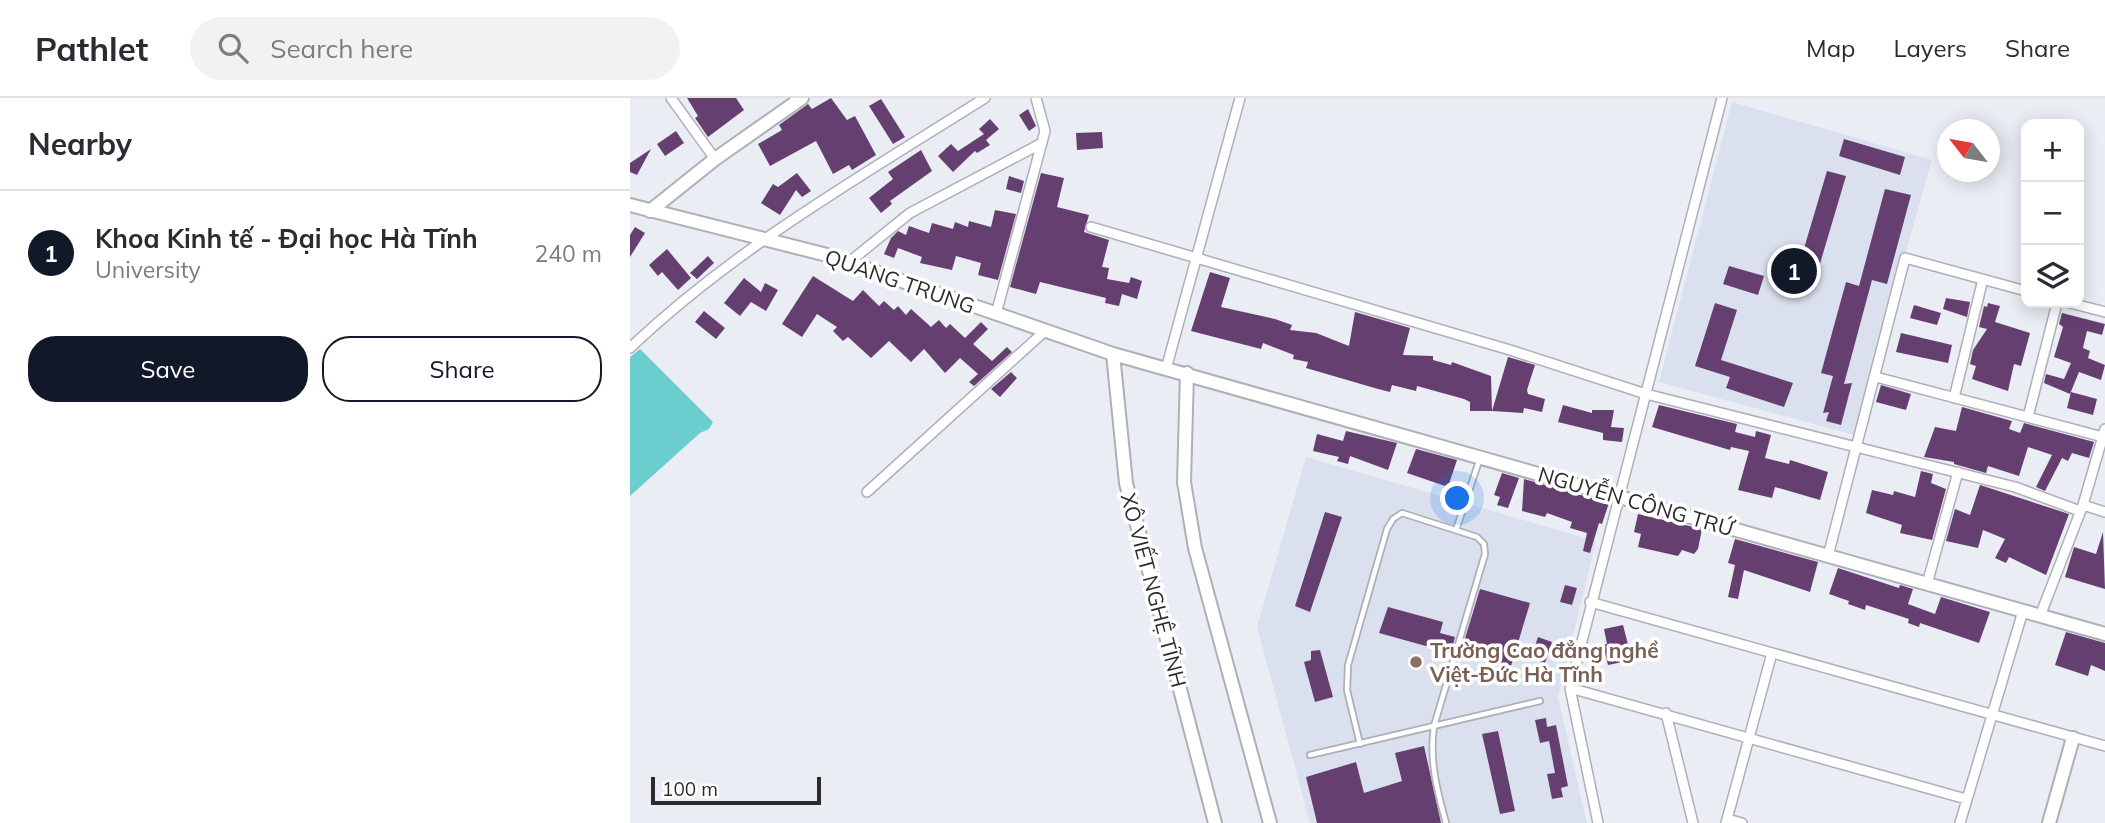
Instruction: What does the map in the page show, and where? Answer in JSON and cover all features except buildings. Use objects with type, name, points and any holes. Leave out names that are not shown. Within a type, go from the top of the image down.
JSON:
[{"type":"main road","points":[[650,211],[715,159],[802,98]]},
{"type":"main road","name":"QUANG TRUNG","points":[[630,205],[764,238],[848,263],[1113,354],[1166,369]]},
{"type":"main road","name":"XÔ VIẾT NGHỆ TĨNH","points":[[1113,354],[1126,483],[1215,823]]},
{"type":"main road","name":"NGUYỄN CÔNG TRỨ","points":[[1166,369],[2105,634]]},
{"type":"main road","points":[[1187,373],[1184,482],[1195,548],[1270,823]]},
{"type":"main road","points":[[2049,823],[2073,738]]},
{"type":"street","points":[[671,98],[715,159]]},
{"type":"street","points":[[630,348],[661,318],[764,238],[985,98]]},
{"type":"street","points":[[996,314],[1046,127],[1037,98]]},
{"type":"street","points":[[1166,369],[1240,98]]},
{"type":"street","points":[[1598,823],[1570,688],[1722,98]]},
{"type":"street","points":[[848,263],[910,213],[1042,143]]},
{"type":"street","points":[[1091,227],[1646,394],[1857,446],[2015,487],[2081,508],[2105,512]]},
{"type":"street","points":[[1828,556],[1905,258],[2021,290]]},
{"type":"street","points":[[1954,398],[1983,279]]},
{"type":"street","points":[[2084,307],[2105,312]]},
{"type":"street","points":[[2028,417],[2056,308]]},
{"type":"street","points":[[867,492],[1045,331]]},
{"type":"street","points":[[1876,377],[2028,417],[2104,433],[2081,508],[2040,616]]},
{"type":"street","points":[[1927,584],[1958,472]]},
{"type":"street","points":[[1590,602],[2105,746]]},
{"type":"street","points":[[1960,823],[2024,611]]},
{"type":"street","points":[[1741,823],[1726,821],[1772,653]]},
{"type":"street","points":[[1570,688],[1966,799]]},
{"type":"street","points":[[1666,713],[1693,823]]},
{"type":"lane","points":[[1456,530],[1480,457]]},
{"type":"lane","points":[[1360,744],[1347,690],[1348,665],[1387,529],[1393,519],[1402,513],[1477,537],[1485,544],[1485,554],[1434,726],[1431,747],[1433,774],[1446,823]]},
{"type":"lane","points":[[1310,755],[1540,701]]},
{"type":"shaded area","points":[[1732,102],[1932,160],[1854,435],[1659,382]]},
{"type":"shaded area","name":"Trường Cao đẳng nghề Việt-Đức Hà Tĩnh","points":[[1306,457],[1596,541],[1558,697],[1587,823],[1310,823],[1257,627]]},
{"type":"water","points":[[640,349],[713,422],[709,429],[700,433],[630,496],[630,357]]},
{"type":"place","name":"Khoa Kinh tế - Đại học Hà Tĩnh","points":[[1794,271]]},
{"type":"place","name":"Trường Cao đẳng nghề Việt-Đức Hà Tĩnh","points":[[1416,662]]}]
